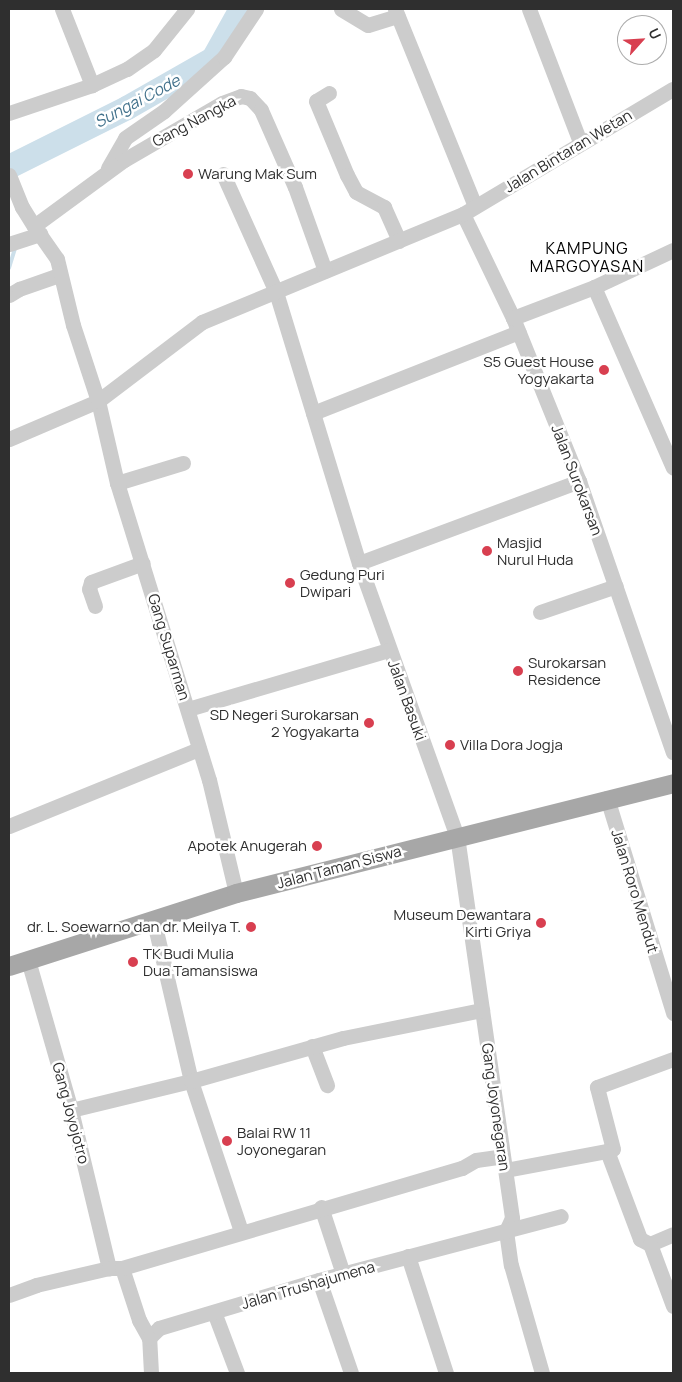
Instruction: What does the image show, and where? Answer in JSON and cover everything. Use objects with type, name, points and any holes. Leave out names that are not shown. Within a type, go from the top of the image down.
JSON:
[{"type":"main road","name":"Jalan Taman Siswa","points":[[9,966],[154,922],[236,893],[607,798],[673,783]]},
{"type":"street","points":[[62,9],[92,85]]},
{"type":"street","points":[[9,112],[92,85],[127,68],[154,50],[187,9]]},
{"type":"street","points":[[107,170],[125,138],[164,111],[224,57],[256,9]]},
{"type":"street","points":[[340,9],[368,25],[396,12]]},
{"type":"street","points":[[529,9],[580,142]]},
{"type":"street","name":"Jalan Surokarsan","points":[[396,12],[469,210],[580,482],[673,752]]},
{"type":"street","name":"Jalan Bintaran Wetan","points":[[9,439],[98,401],[202,322],[399,241],[469,210],[580,142],[673,89]]},
{"type":"street","points":[[329,92],[316,101],[347,175],[363,198],[384,207],[399,241]]},
{"type":"street","name":"Gang Nangka","points":[[9,244],[37,230],[107,170],[222,103],[241,96],[250,98],[261,110],[295,187],[325,271]]},
{"type":"street","name":"Jalan Basuki","points":[[223,174],[276,292],[359,563],[388,650],[457,836]]},
{"type":"street","points":[[9,176],[22,207],[57,259],[59,275],[19,289],[9,295]]},
{"type":"street","points":[[313,413],[516,325],[673,250]]},
{"type":"street","name":"Gang Suparman","points":[[59,275],[98,401],[117,484],[188,708],[236,893]]},
{"type":"street","points":[[594,287],[673,468]]},
{"type":"street","points":[[117,484],[183,463]]},
{"type":"street","points":[[359,563],[580,482]]},
{"type":"street","points":[[95,606],[89,589],[91,582],[143,563]]},
{"type":"street","points":[[540,612],[616,586]]},
{"type":"street","points":[[188,708],[388,650]]},
{"type":"street","points":[[9,826],[199,749]]},
{"type":"street","name":"Jalan Roro Mendut","points":[[607,798],[668,977],[673,1013]]},
{"type":"street","name":"Gang Joyonegaran","points":[[457,836],[512,1218],[506,1232],[511,1265],[542,1373]]},
{"type":"street","points":[[154,922],[191,1081],[241,1231]]},
{"type":"street","name":"Gang Joyojotro","points":[[28,960],[72,1110],[115,1268],[149,1338]]},
{"type":"street","points":[[72,1110],[191,1081],[312,1046],[482,1010]]},
{"type":"street","points":[[312,1046],[326,1085]]},
{"type":"street","points":[[9,1295],[36,1285],[115,1268],[321,1207],[462,1168],[476,1160],[504,1163],[613,1149],[597,1087],[673,1059]]},
{"type":"street","points":[[606,1150],[638,1236],[650,1244],[673,1306]]},
{"type":"street","points":[[321,1207],[343,1274]]},
{"type":"street","name":"Jalan Trushajumena","points":[[149,1338],[159,1328],[319,1280],[562,1216]]},
{"type":"street","points":[[650,1244],[673,1234]]},
{"type":"street","points":[[408,1256],[446,1373]]},
{"type":"street","points":[[319,1280],[351,1373]]},
{"type":"street","points":[[214,1312],[237,1373]]},
{"type":"street","points":[[149,1338],[151,1373]]},
{"type":"waterway","name":"Sungai Code","points":[[9,167],[127,108],[213,59],[241,9]]},
{"type":"waterway","points":[[9,268],[16,245]]},
{"type":"place","name":"Warung Mak Sum","points":[[188,174]]},
{"type":"place","name":"S5 Guest House Yogyakarta","points":[[604,370]]},
{"type":"place","name":"Masjid Nurul Huda","points":[[487,551]]},
{"type":"place","name":"Gedung Puri Dwipari","points":[[290,583]]},
{"type":"place","name":"Surokarsan Residence","points":[[518,671]]},
{"type":"place","name":"SD Negeri Surokarsan 2 Yogyakarta","points":[[369,723]]},
{"type":"place","name":"Villa Dora Jogja","points":[[450,745]]},
{"type":"place","name":"Apotek Anugerah","points":[[317,846]]},
{"type":"place","name":"Museum Dewantara Kirti Griya","points":[[541,923]]},
{"type":"place","name":"dr. L. Soewarno dan dr. Meilya T.","points":[[251,927]]},
{"type":"place","name":"TK Budi Mulia Dua Tamansiswa","points":[[133,962]]},
{"type":"place","name":"Balai RW 11 Joyonegaran","points":[[227,1141]]},
{"type":"district","name":"KAMPUNG MARGOYASAN","points":[[587,257]]}]
